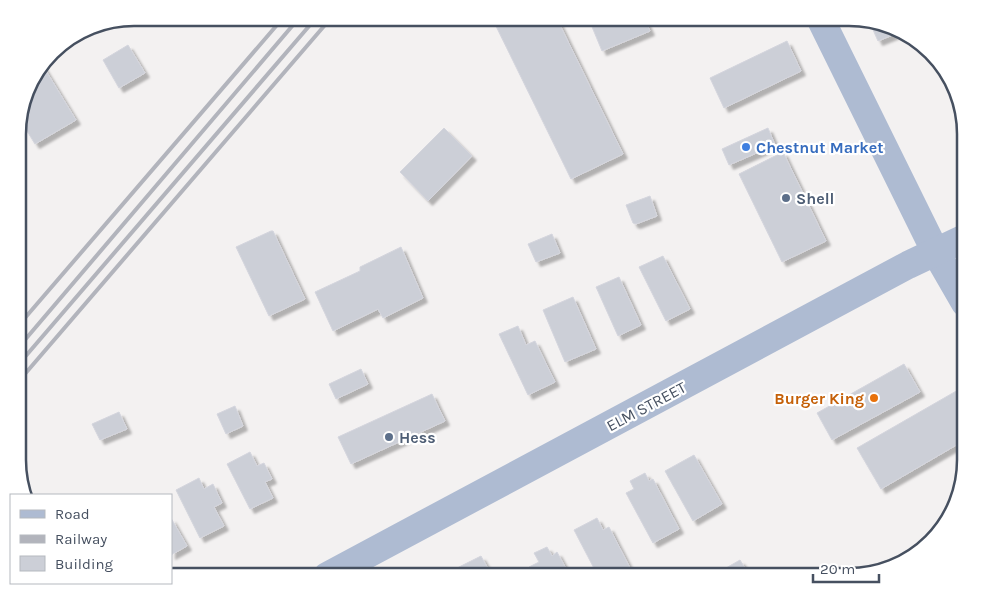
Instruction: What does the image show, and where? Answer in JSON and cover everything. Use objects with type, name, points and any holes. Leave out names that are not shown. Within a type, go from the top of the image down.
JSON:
[{"type":"main road","points":[[824,26],[935,251],[957,289]]},
{"type":"main road","name":"ELM STREET","points":[[342,568],[935,251],[957,241]]},
{"type":"building","points":[[496,26],[560,26],[623,154],[571,179]]},
{"type":"building","points":[[592,26],[648,26],[650,31],[602,51]]},
{"type":"building","points":[[873,29],[892,35],[878,41]]},
{"type":"building","points":[[787,41],[801,71],[724,108],[710,78]]},
{"type":"building","points":[[128,45],[145,73],[119,88],[103,60]]},
{"type":"building","points":[[47,72],[76,120],[35,144],[26,130],[27,120],[34,93]]},
{"type":"building","points":[[444,128],[472,156],[428,201],[400,172]]},
{"type":"building","points":[[768,128],[775,145],[729,165],[722,149]]},
{"type":"building","points":[[783,152],[826,241],[782,262],[739,174]]},
{"type":"building","points":[[650,196],[657,216],[636,224],[633,223],[626,205]]},
{"type":"building","points":[[273,231],[305,299],[269,316],[236,247]]},
{"type":"building","points":[[552,234],[560,253],[536,262],[528,244]]},
{"type":"building","points":[[401,247],[423,298],[383,318],[378,309],[333,331],[315,292],[360,271],[360,267]]},
{"type":"building","points":[[663,256],[690,309],[666,321],[639,267]]},
{"type":"building","points":[[619,277],[641,325],[618,336],[596,287]]},
{"type":"building","points":[[573,297],[596,349],[565,362],[543,310]]},
{"type":"building","points":[[518,326],[526,345],[535,341],[555,382],[528,395],[499,334]]},
{"type":"building","points":[[904,364],[920,392],[832,440],[817,413]]},
{"type":"building","points":[[361,369],[368,384],[336,399],[329,384]]},
{"type":"building","points":[[957,391],[957,445],[881,489],[857,448]]},
{"type":"building","points":[[432,394],[445,421],[351,464],[338,437]]},
{"type":"building","points":[[235,406],[243,426],[226,434],[217,414]]},
{"type":"building","points":[[119,412],[127,429],[100,440],[92,424]]},
{"type":"building","points":[[250,452],[257,466],[264,463],[272,479],[265,482],[273,498],[250,509],[227,464]]},
{"type":"building","points":[[694,455],[722,504],[693,521],[665,471]]},
{"type":"building","points":[[645,473],[649,481],[653,479],[679,529],[653,543],[626,493],[634,489],[630,481]]},
{"type":"building","points":[[199,478],[204,489],[213,484],[222,503],[214,507],[224,526],[200,538],[176,490]]},
{"type":"building","points":[[597,518],[603,530],[609,527],[630,568],[594,568],[574,530]]},
{"type":"building","points":[[172,520],[187,546],[172,554]]},
{"type":"building","points":[[547,547],[552,556],[557,552],[566,568],[530,568],[539,562],[534,553]]},
{"type":"building","points":[[481,556],[488,568],[457,568]]},
{"type":"building","points":[[740,560],[745,568],[726,568]]},
{"type":"railway","points":[[26,317],[276,26]]},
{"type":"railway","points":[[26,339],[292,26]]},
{"type":"railway","points":[[26,356],[309,26]]},
{"type":"railway","points":[[26,373],[324,26]]},
{"type":"place","name":"Chestnut Market","points":[[746,147]]},
{"type":"place","name":"Shell","points":[[786,198]]},
{"type":"place","name":"Burger King","points":[[874,398]]},
{"type":"place","name":"Hess","points":[[389,437]]}]
